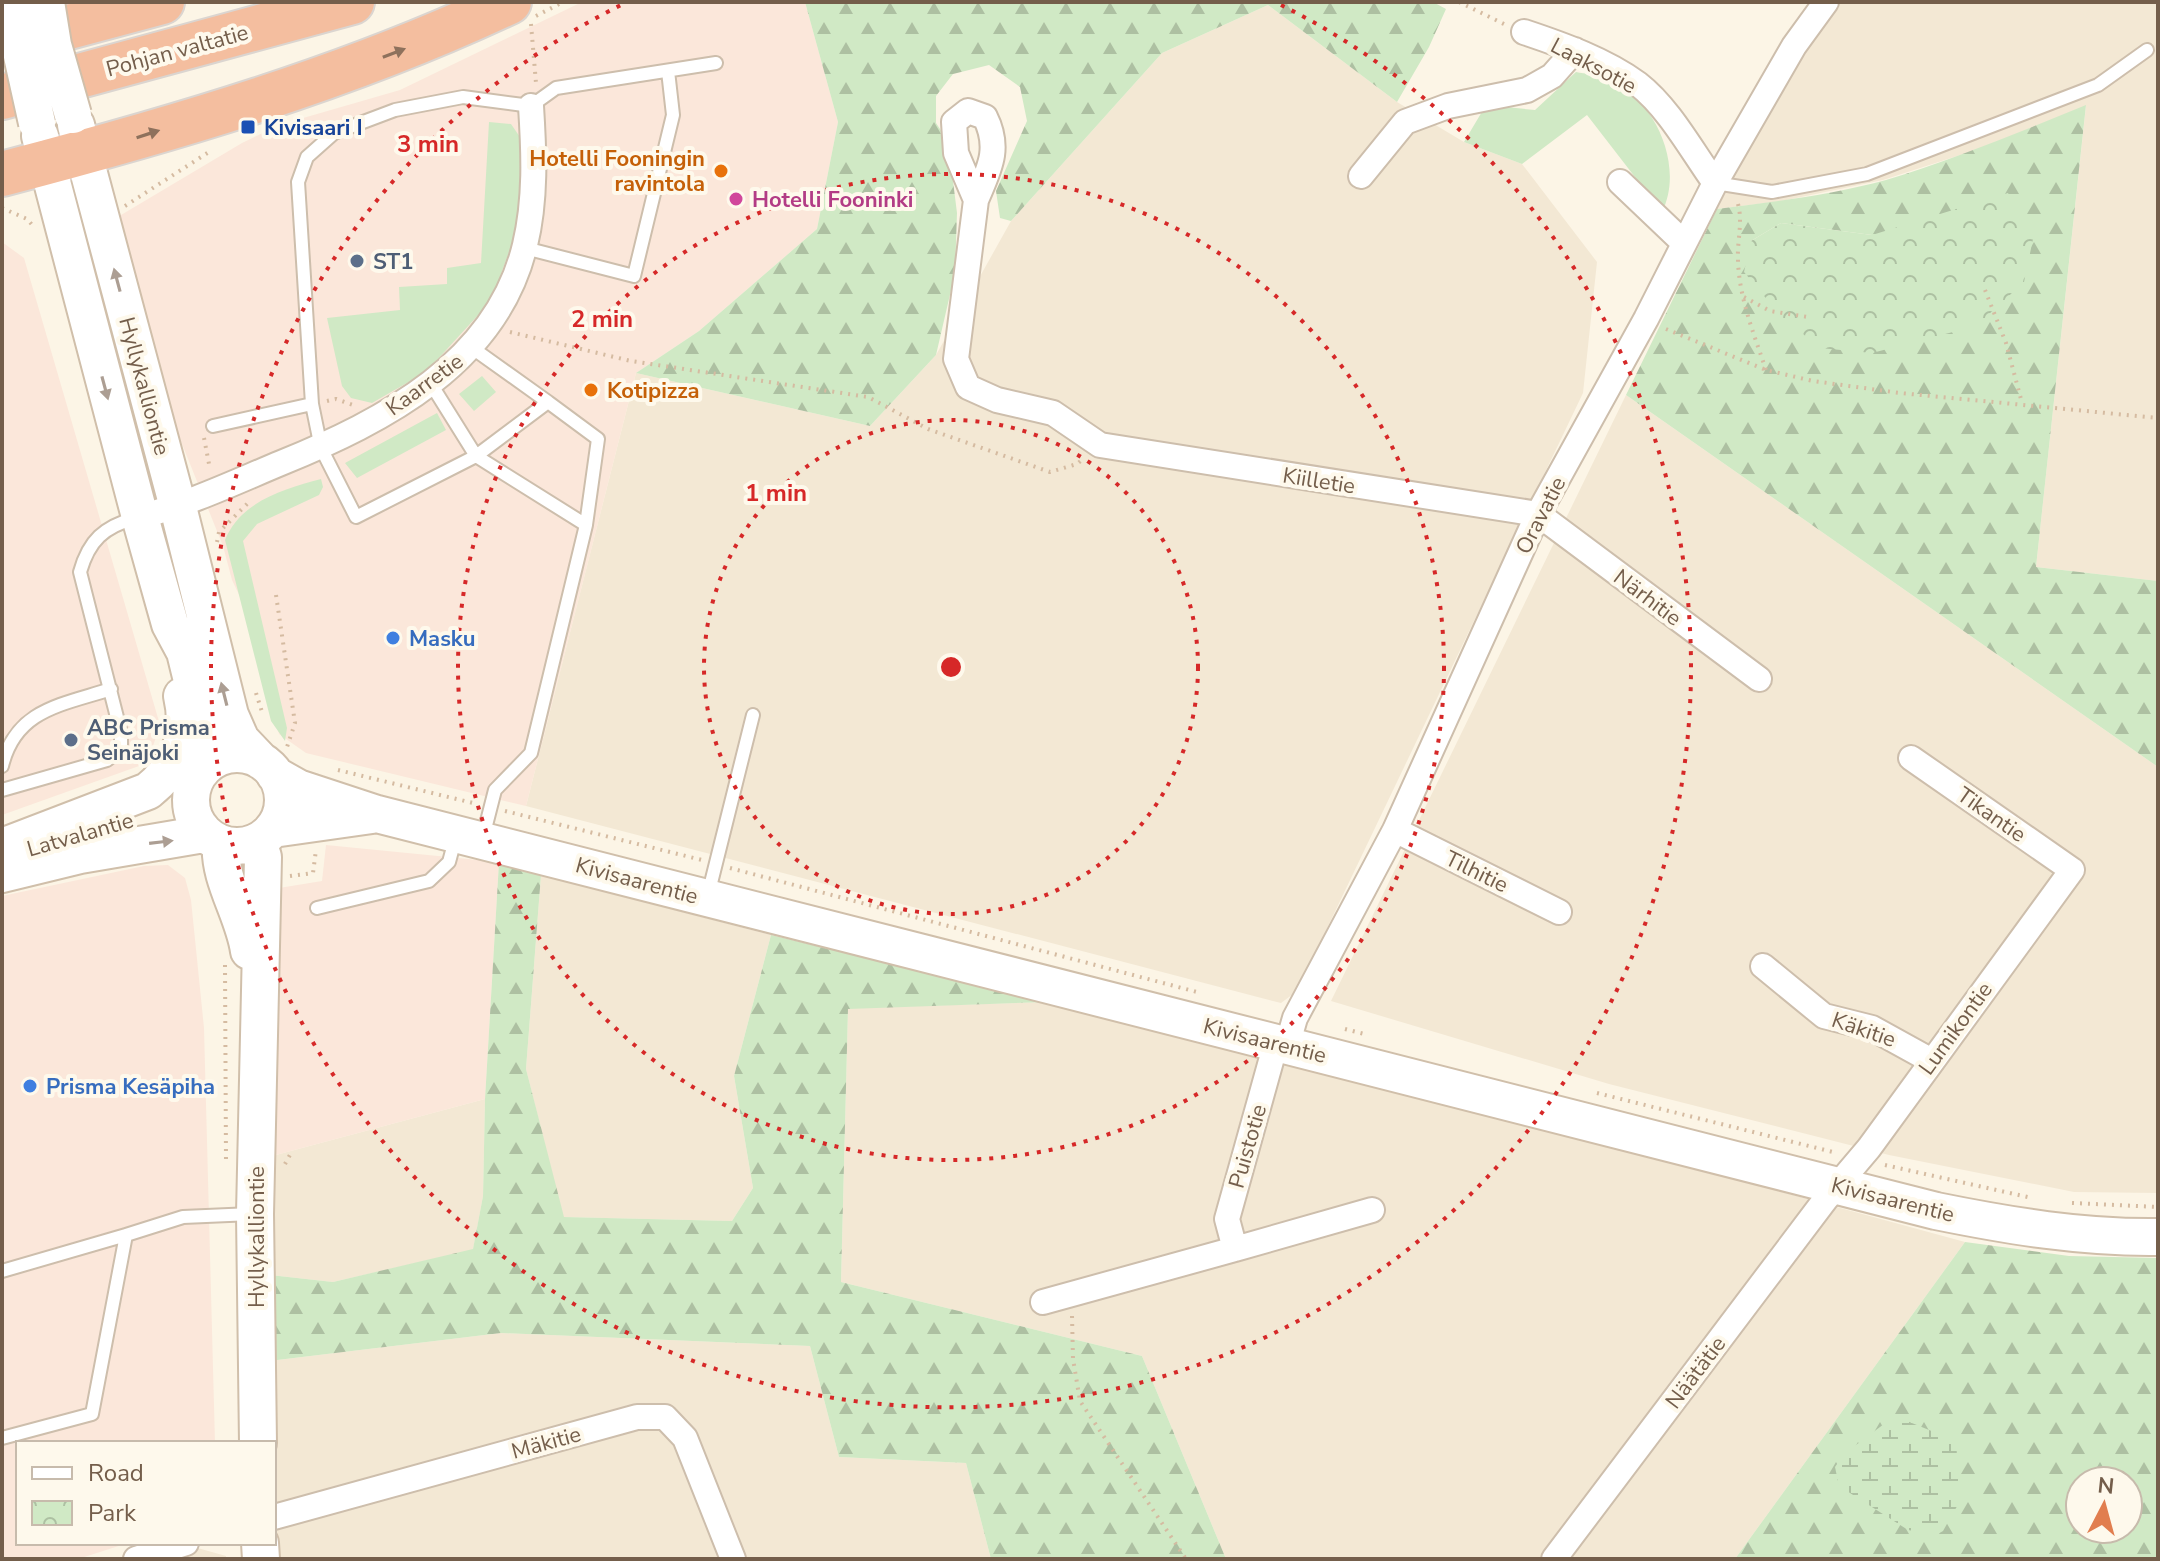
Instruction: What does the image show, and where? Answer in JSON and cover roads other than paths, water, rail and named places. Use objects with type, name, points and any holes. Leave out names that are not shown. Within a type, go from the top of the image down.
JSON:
[{"type":"highway","points":[[2,19],[47,2]]},
{"type":"highway","points":[[2,45],[162,2]]},
{"type":"highway","name":"Pohjan valtatie","points":[[2,97],[352,2]]},
{"type":"highway","points":[[2,174],[60,138],[398,52],[519,10]]},
{"type":"main road","name":"Hyllykalliontie","points":[[10,2],[60,138],[178,507],[230,715],[241,740],[277,753]]},
{"type":"main road","name":"Hyllykalliontie","points":[[47,2],[60,138],[140,517],[170,624],[185,652],[208,746],[201,772]]},
{"type":"main road","points":[[2,847],[148,791],[165,778],[177,759],[186,728],[170,624]]},
{"type":"main road","points":[[277,753],[283,802],[266,835],[233,847],[213,839],[191,808],[201,772],[234,754],[277,753]]},
{"type":"main road","name":"Kivisaarentie","points":[[277,753],[298,788],[377,814],[477,826],[708,899],[1281,1044],[1848,1172],[2000,1224],[2075,1234],[2158,1237]]},
{"type":"main road","name":"Latvalantie","points":[[2,857],[133,821],[155,811],[201,772]]},
{"type":"main road","name":"Kivisaarentie","points":[[266,835],[377,814]]},
{"type":"main road","name":"Hyllykalliontie","points":[[258,1441],[255,1214],[266,835]]},
{"type":"main road","name":"Latvalantie","points":[[2,874],[80,855],[188,839],[213,839]]},
{"type":"main road","name":"Hyllykalliontie","points":[[213,839],[247,936],[259,1032]]},
{"type":"street","name":"Oravatie","points":[[1281,1044],[1395,830],[1538,514],[1646,319],[1683,242],[1722,185],[1794,46],[1826,2]]},
{"type":"street","name":"Laaksotie","points":[[1524,32],[1575,50],[1639,85],[1722,185]]},
{"type":"street","points":[[1361,176],[1405,122],[1448,106],[1527,90],[1552,76],[1575,50]]},
{"type":"street","name":"Kaarretie","points":[[140,517],[178,507],[321,448],[372,422],[431,384],[471,347],[512,283],[525,248],[535,175],[536,101]]},
{"type":"street","points":[[1620,182],[1683,242]]},
{"type":"street","name":"Kiilletie","points":[[976,200],[956,359],[968,387],[997,400],[1053,413],[1100,445],[1538,514]]},
{"type":"street","name":"Närhitie","points":[[1538,514],[1759,679]]},
{"type":"street","name":"Tikantie","points":[[1911,758],[2072,870]]},
{"type":"street","name":"Tilhitie","points":[[1395,830],[1559,912]]},
{"type":"street","name":"Lumikontie","points":[[1848,1172],[2072,870]]},
{"type":"street","name":"Käkitie","points":[[1763,966],[1824,1016],[1872,1028],[1930,1060]]},
{"type":"street","name":"Puistotie","points":[[1235,1249],[1227,1219],[1281,1044]]},
{"type":"street","name":"Näätätie","points":[[1554,1559],[1848,1172]]},
{"type":"street","points":[[1043,1302],[1372,1210]]},
{"type":"street","name":"Mäkitie","points":[[276,1516],[637,1417],[665,1417],[685,1438],[733,1559]]},
{"type":"street","points":[[136,1559],[180,1545]]},
{"type":"lane","points":[[1722,185],[1772,192],[1867,174],[2098,85],[2147,50]]},
{"type":"lane","points":[[548,402],[476,456],[356,517],[321,448],[312,404],[298,182],[307,157],[334,133],[395,110],[463,97],[536,101],[556,88],[716,63]]},
{"type":"lane","points":[[525,248],[634,276],[673,115],[668,71]]},
{"type":"lane","points":[[317,908],[429,881],[449,862],[477,826],[495,790],[531,753],[586,525],[598,439],[471,347]]},
{"type":"lane","points":[[431,384],[476,456],[586,525]]},
{"type":"lane","points":[[213,426],[312,404]]},
{"type":"lane","points":[[2,790],[107,760],[121,749],[121,733],[111,689],[80,572],[85,553],[98,534],[114,524],[140,517]]},
{"type":"lane","points":[[2,766],[16,730],[35,714],[111,689]]},
{"type":"lane","points":[[708,899],[753,715]]},
{"type":"lane","points":[[2,1271],[183,1217],[255,1214]]},
{"type":"lane","points":[[2,1438],[92,1414],[126,1235]]},
{"type":"place","name":"Kivisaari I","points":[[248,127]]},
{"type":"place","name":"Hotelli Fooningin ravintola","points":[[721,171]]},
{"type":"place","name":"Hotelli Fooninki","points":[[736,199]]},
{"type":"place","name":"ST1","points":[[357,261]]},
{"type":"place","name":"Kotipizza","points":[[591,390]]},
{"type":"place","name":"Masku","points":[[393,638]]},
{"type":"place","name":"ABC Prisma Seinäjoki","points":[[71,740]]},
{"type":"place","name":"Prisma Kesäpiha","points":[[30,1086]]}]
